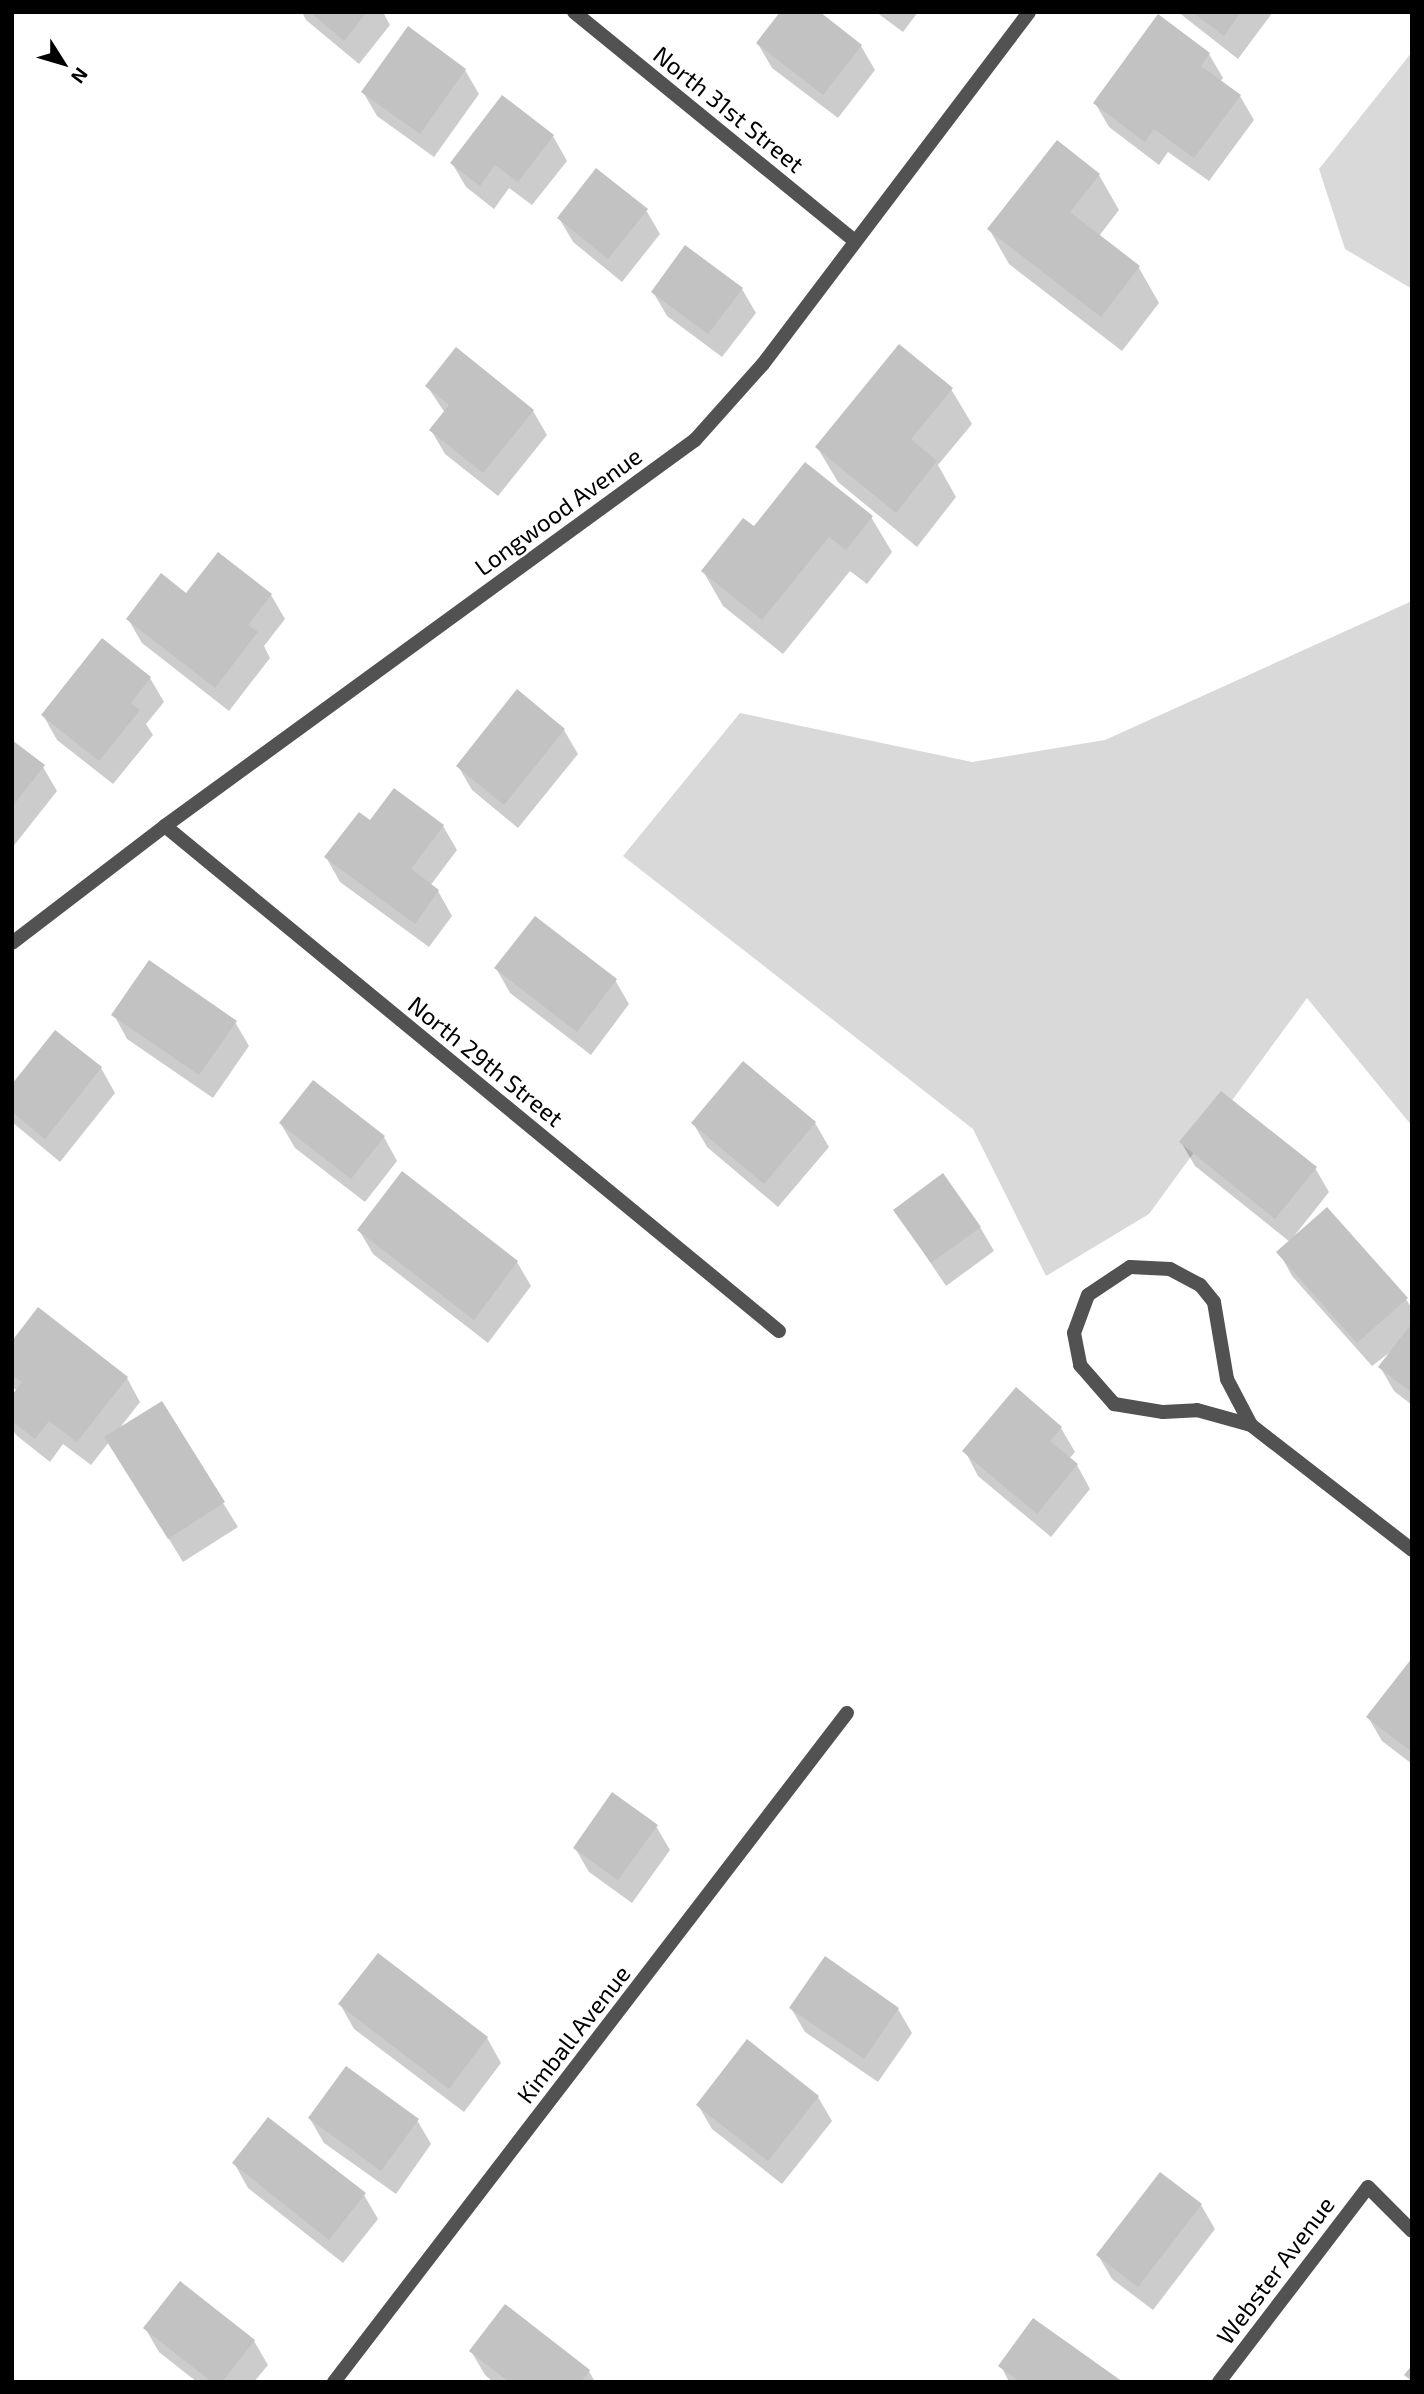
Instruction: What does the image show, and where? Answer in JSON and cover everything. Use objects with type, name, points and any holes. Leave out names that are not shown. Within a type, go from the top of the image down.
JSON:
[{"type":"street","name":"North 31st Street","points":[[574,12],[854,240]]},
{"type":"street","name":"Longwood Avenue","points":[[12,943],[165,826],[695,440],[763,364],[854,240],[1029,12]]},
{"type":"street","name":"North 29th Street","points":[[165,826],[779,1331]]},
{"type":"street","points":[[1251,1425],[1227,1379],[1213,1302],[1200,1285],[1170,1269],[1130,1267],[1088,1294],[1074,1333],[1080,1365],[1114,1404],[1163,1412],[1197,1410],[1251,1425],[1412,1550]]},
{"type":"street","name":"Kimball Avenue","points":[[334,2382],[847,1713]]},
{"type":"street","name":"Webster Avenue","points":[[1219,2382],[1368,2187],[1412,2231]]},
{"type":"shaded area","points":[[1412,52],[1412,289],[1345,249],[1319,169]]},
{"type":"shaded area","points":[[1412,601],[1412,1126],[1307,998],[1149,1214],[1046,1276],[973,1129],[623,856],[740,713],[972,762],[1105,740]]},
{"type":"building","points":[[310,12],[367,12],[344,41]]},
{"type":"building","points":[[780,12],[820,12],[862,45],[823,95],[756,43]]},
{"type":"building","points":[[1192,12],[1241,12],[1224,36]]},
{"type":"building","points":[[1158,14],[1210,53],[1201,66],[1241,95],[1194,158],[1154,129],[1145,142],[1093,103]]},
{"type":"building","points":[[408,26],[466,69],[420,134],[361,92]]},
{"type":"building","points":[[502,95],[554,135],[518,182],[495,165],[480,186],[450,163]]},
{"type":"building","points":[[1057,140],[1100,174],[1070,212],[1140,266],[1101,317],[987,229]]},
{"type":"building","points":[[596,168],[648,209],[608,259],[557,218]]},
{"type":"building","points":[[685,245],[743,288],[708,334],[651,292]]},
{"type":"building","points":[[899,344],[953,388],[911,439],[937,461],[896,513],[815,447]]},
{"type":"building","points":[[456,347],[534,410],[483,473],[429,430],[449,405],[425,386]]},
{"type":"building","points":[[805,462],[873,516],[846,550],[829,537],[762,620],[701,571],[743,518],[754,526]]},
{"type":"building","points":[[218,552],[272,594],[248,625],[258,632],[215,688],[126,619],[161,573],[186,593]]},
{"type":"building","points":[[102,638],[151,677],[131,703],[140,710],[99,761],[41,715]]},
{"type":"building","points":[[517,689],[565,729],[504,805],[456,766]]},
{"type":"building","points":[[12,740],[45,765],[12,807]]},
{"type":"building","points":[[394,788],[444,825],[411,869],[439,890],[415,924],[324,857],[359,812],[370,820]]},
{"type":"building","points":[[535,916],[617,979],[577,1032],[494,968]]},
{"type":"building","points":[[149,960],[237,1021],[199,1075],[111,1015]]},
{"type":"building","points":[[55,1030],[102,1067],[45,1139],[12,1112],[12,1084]]},
{"type":"building","points":[[743,1061],[816,1122],[764,1184],[691,1123]]},
{"type":"building","points":[[313,1080],[385,1136],[351,1179],[279,1123]]},
{"type":"building","points":[[1221,1091],[1317,1167],[1275,1219],[1179,1142]]},
{"type":"building","points":[[402,1171],[518,1261],[474,1320],[357,1230]]},
{"type":"building","points":[[943,1173],[981,1227],[931,1263],[893,1210]]},
{"type":"building","points":[[1327,1207],[1408,1298],[1357,1343],[1276,1252]]},
{"type":"building","points":[[38,1307],[128,1377],[77,1442],[49,1421],[35,1439],[12,1421],[12,1395],[22,1382],[12,1375],[12,1341]]},
{"type":"building","points":[[1412,1323],[1412,1393],[1378,1367]]},
{"type":"building","points":[[1016,1387],[1062,1427],[1050,1441],[1078,1464],[1037,1514],[962,1451]]},
{"type":"building","points":[[162,1401],[225,1502],[168,1539],[104,1437]]},
{"type":"building","points":[[1412,1658],[1412,1752],[1366,1717]]},
{"type":"building","points":[[612,1792],[658,1825],[618,1880],[573,1848]]},
{"type":"building","points":[[378,1953],[488,2037],[449,2089],[338,2004]]},
{"type":"building","points":[[825,1956],[899,2008],[864,2059],[789,2008]]},
{"type":"building","points":[[747,2039],[819,2096],[768,2161],[696,2105]]},
{"type":"building","points":[[346,2066],[419,2119],[381,2171],[308,2118]]},
{"type":"building","points":[[268,2117],[366,2193],[329,2240],[232,2163]]},
{"type":"building","points":[[1160,2172],[1202,2204],[1138,2287],[1096,2255]]},
{"type":"building","points":[[180,2281],[255,2340],[222,2382],[212,2382],[143,2328]]},
{"type":"building","points":[[505,2304],[590,2370],[581,2382],[509,2382],[469,2351]]},
{"type":"building","points":[[1033,2318],[1123,2382],[1020,2382],[998,2366]]},
{"type":"building","points":[[1412,2365],[1412,2381],[1404,2375]]}]
